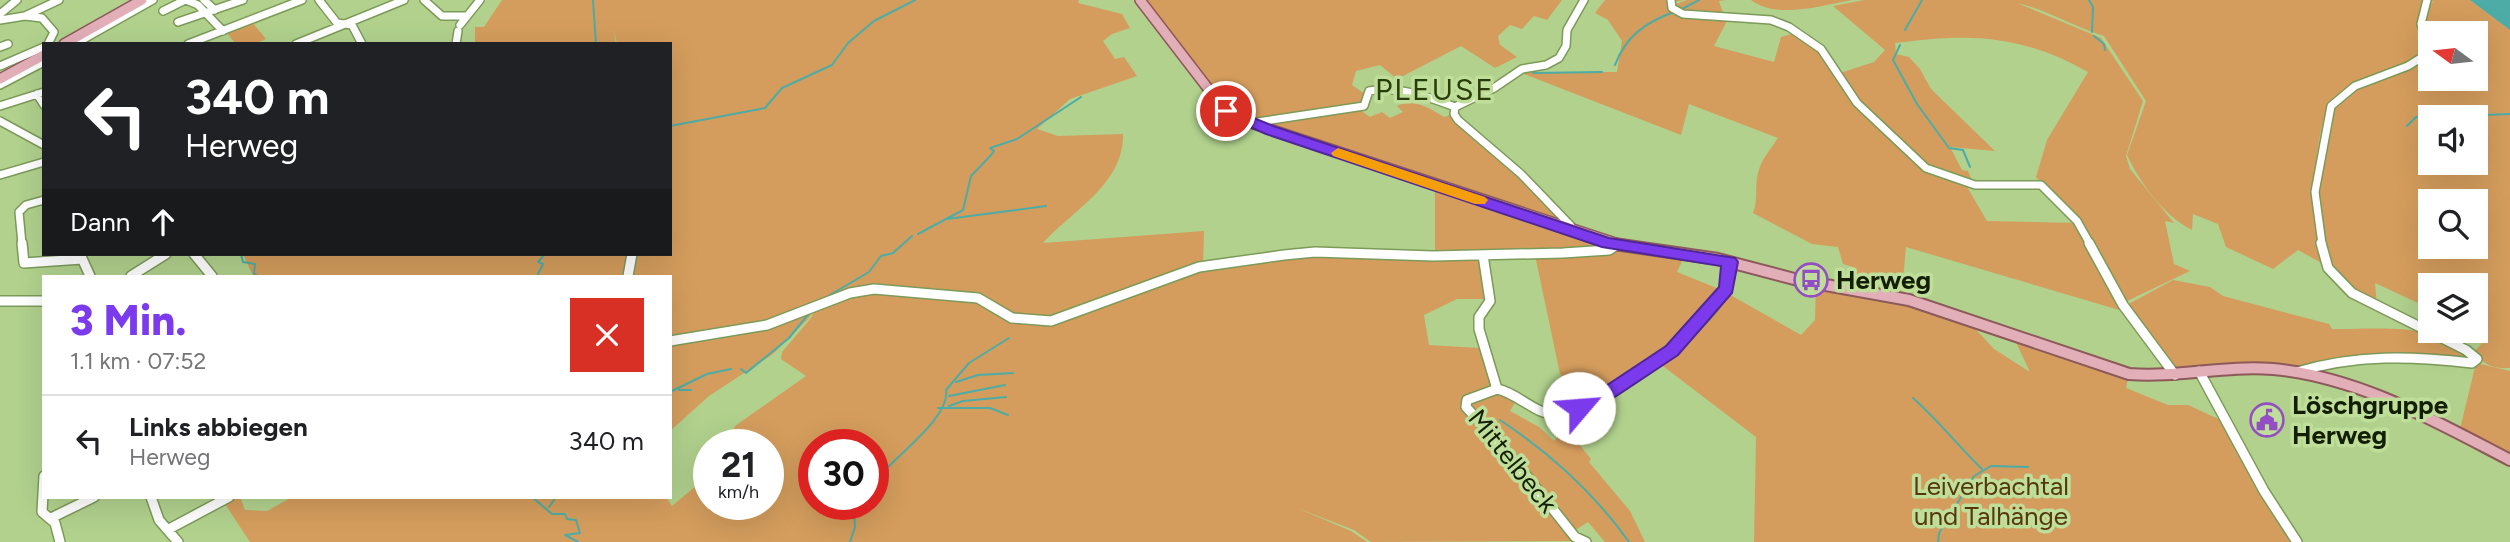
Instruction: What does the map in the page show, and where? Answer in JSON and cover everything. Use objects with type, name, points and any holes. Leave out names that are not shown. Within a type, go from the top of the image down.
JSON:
[{"type":"main road","points":[[68,42],[142,0]]},
{"type":"main road","points":[[1140,0],[1223,108],[1251,123],[1321,147],[1617,245],[1730,262],[1798,280],[1909,300],[2116,371],[2149,376],[2262,368],[2331,379],[2378,396],[2510,460]]},
{"type":"main road","points":[[0,82],[42,56]]},
{"type":"street","points":[[0,14],[17,0]]},
{"type":"street","points":[[24,16],[59,0]]},
{"type":"street","points":[[79,42],[153,0]]},
{"type":"street","points":[[163,11],[185,0],[198,5],[223,31]]},
{"type":"street","points":[[204,0],[215,10]]},
{"type":"street","points":[[178,22],[243,0]]},
{"type":"street","points":[[193,42],[302,0]]},
{"type":"street","points":[[319,0],[337,23],[352,25],[361,42]]},
{"type":"street","points":[[301,42],[404,0]]},
{"type":"street","points":[[424,0],[442,16],[467,16]]},
{"type":"street","points":[[1251,123],[1364,106],[1369,91],[1381,87],[1455,107],[1494,88],[1522,69],[1546,65],[1559,58],[1566,46],[1567,30],[1584,0]]},
{"type":"street","points":[[2297,372],[2363,356],[2423,356],[2472,363],[2477,359],[2466,350],[2375,307],[2352,293],[2328,268],[2319,235],[2315,192],[2328,111],[2349,89],[2408,66],[2427,54],[2429,46],[2421,24],[2427,0]]},
{"type":"street","points":[[456,42],[459,28],[476,1]]},
{"type":"street","points":[[1671,3],[1683,14],[1771,20],[1789,27],[1821,50],[1857,103],[1926,168],[1975,184],[2041,185],[2077,221],[2123,305],[2175,374]]},
{"type":"street","points":[[0,20],[24,16],[40,17],[55,34],[49,42]]},
{"type":"street","points":[[0,65],[42,48]]},
{"type":"street","points":[[0,82],[42,63]]},
{"type":"street","points":[[0,106],[40,93]]},
{"type":"street","points":[[1455,107],[1454,114],[1458,120],[1533,185],[1573,231]]},
{"type":"street","points":[[0,121],[42,144]]},
{"type":"street","points":[[0,176],[42,163]]},
{"type":"street","points":[[42,201],[26,205],[19,212],[24,263],[81,257],[90,275]]},
{"type":"street","points":[[672,341],[766,325],[859,290],[882,289],[978,298],[1012,318],[1051,321],[1212,264],[1311,252],[1483,255],[1599,251],[1611,250],[1617,245]]},
{"type":"street","points":[[1483,255],[1490,301],[1479,317],[1480,345],[1495,376],[1497,389],[1520,394],[1534,407],[1550,413],[1564,413],[1592,403],[1658,362],[1683,340],[1726,289],[1730,262]]},
{"type":"street","points":[[133,275],[163,256]]},
{"type":"street","points":[[196,256],[211,275]]},
{"type":"street","points":[[628,275],[632,256]]},
{"type":"street","points":[[0,301],[42,302]]},
{"type":"street","points":[[2199,371],[2264,491],[2297,542]]},
{"type":"street","name":"Mittelbeck","points":[[1497,389],[1466,400],[1466,407],[1510,455],[1575,537],[1586,542]]},
{"type":"street","points":[[43,499],[42,512],[51,518],[58,529],[60,542]]},
{"type":"street","points":[[51,518],[90,499]]},
{"type":"street","points":[[151,499],[154,510],[178,542]]},
{"type":"street","points":[[169,529],[225,499]]},
{"type":"green space","points":[[502,0],[1079,0],[1078,3],[1122,14],[1130,28],[1112,34],[1103,41],[1115,59],[1124,57],[1137,76],[1070,99],[1037,129],[1058,136],[1123,134],[1121,152],[1106,182],[1095,195],[1043,243],[1204,231],[1203,265],[1174,276],[1249,259],[1288,256],[1482,256],[1489,299],[1457,299],[1424,315],[1429,345],[1479,348],[1497,386],[1466,400],[1499,393],[1512,394],[1519,396],[1510,411],[1539,427],[1554,441],[1566,428],[1591,459],[1589,462],[1630,511],[1645,542],[1605,542],[1588,522],[1572,532],[1504,443],[1484,425],[1466,401],[1465,407],[1510,456],[1578,541],[1371,542],[1354,530],[1297,508],[1351,531],[1367,542],[250,542],[223,501],[241,499],[245,510],[267,511],[288,499],[667,499],[672,506],[693,488],[693,520],[784,520],[784,429],[734,429],[806,376],[781,359],[782,352],[811,318],[817,306],[860,292],[882,290],[978,299],[1007,316],[1024,320],[1008,315],[976,296],[874,288],[842,293],[775,321],[815,307],[809,318],[773,354],[709,396],[672,429],[672,275],[253,275],[244,256],[672,256],[672,42],[616,42],[613,28],[616,42],[475,42],[475,27],[484,27]]},
{"type":"green space","points":[[1143,0],[1562,0],[1547,20],[1534,16],[1522,29],[1510,25],[1498,36],[1500,45],[1517,57],[1495,68],[1461,46],[1397,79],[1380,65],[1356,71],[1352,85],[1365,94],[1363,102],[1356,107],[1370,117],[1382,112],[1390,118],[1403,112],[1397,106],[1409,103],[1421,105],[1444,117],[1453,114],[1569,225],[1252,121],[1226,107]]},
{"type":"green space","points":[[1605,0],[1683,0],[1670,3],[1674,12],[1695,17],[1728,19],[1714,46],[1774,62],[1781,37],[1798,32],[1820,50],[1839,79],[1837,74],[1874,62],[1885,50],[1833,6],[1864,0],[2425,0],[2427,9],[2422,21],[2418,21],[2418,60],[2346,90],[2337,97],[2328,111],[2321,130],[2316,178],[2318,228],[2325,265],[2298,250],[2273,269],[2226,247],[2218,224],[2193,214],[2192,230],[2181,224],[2146,188],[2127,155],[2146,101],[2104,36],[2017,3],[2101,38],[2143,101],[2126,156],[2130,169],[2174,223],[2165,221],[2174,264],[2190,271],[2123,303],[2078,220],[2036,177],[2047,140],[2088,72],[2063,59],[2017,43],[1947,38],[1895,43],[1896,54],[1909,57],[1920,69],[1931,89],[1995,151],[1950,147],[1962,170],[1968,171],[1973,183],[1963,180],[1987,221],[2077,223],[2126,312],[1906,247],[1903,280],[1854,285],[1853,267],[1843,264],[1838,247],[1812,244],[1753,213],[1760,167],[1778,138],[1689,104],[1681,135],[1519,72],[1617,72],[1622,41],[1608,20],[1595,13]]},
{"type":"green space","points":[[1687,0],[1726,0],[1719,1],[1724,16],[1681,12],[1673,5]]},
{"type":"green space","points":[[1751,0],[1853,0],[1787,10],[1762,6]]},
{"type":"green space","points":[[2428,0],[2470,0],[2510,30],[2510,368],[2489,365],[2481,359],[2476,350],[2482,343],[2488,343],[2488,273],[2418,273],[2418,303],[2375,283],[2377,306],[2351,291],[2334,272],[2323,250],[2318,198],[2327,116],[2335,103],[2346,94],[2409,68],[2418,61],[2418,91],[2488,91],[2488,21],[2423,21],[2429,3],[2434,3]]},
{"type":"green space","points":[[251,21],[266,39],[259,42],[234,42],[225,31]]},
{"type":"green space","points":[[1435,191],[1609,248],[1435,256]]},
{"type":"green space","points":[[1617,251],[1683,259],[1677,272],[1724,291],[1672,350],[1591,402],[1560,374],[1535,255]]},
{"type":"green space","points":[[2173,280],[2210,287],[2223,296],[2329,324],[2332,329],[2418,331],[2418,343],[2453,343],[2474,361],[2423,355],[2295,371],[2175,373],[2125,306]]},
{"type":"green space","name":"Leiverbachtal und Talhänge","points":[[1816,284],[1873,293],[1966,319],[1994,349],[2030,372],[2013,336],[2129,375],[2126,388],[2168,405],[2188,405],[2225,422],[2295,542],[1754,542],[1756,437],[1659,363],[1725,292],[1801,335],[1815,320]]},
{"type":"green space","points":[[2476,363],[2510,371],[2510,459],[2459,433]]},
{"type":"water","points":[[2470,0],[2510,0],[2510,30]]},
{"type":"waterway","points":[[593,0],[596,42]]},
{"type":"waterway","points":[[672,126],[765,108],[782,88],[832,65],[848,43],[874,21],[915,0]]},
{"type":"waterway","points":[[1680,10],[1699,0]]},
{"type":"waterway","points":[[1905,30],[1922,0]]},
{"type":"waterway","points":[[2089,0],[2093,7],[2092,32]]},
{"type":"waterway","points":[[1615,65],[1625,46],[1638,31],[1674,12]]},
{"type":"waterway","points":[[2094,36],[2104,44],[2105,50]]},
{"type":"waterway","points":[[1900,45],[1893,60],[1917,104],[1949,148],[1963,150],[1970,167]]},
{"type":"waterway","points":[[1533,73],[1602,72]]},
{"type":"waterway","points":[[918,234],[963,210],[971,176],[992,154],[994,151],[990,148],[1017,139],[1081,97]]},
{"type":"waterway","points":[[2407,126],[2416,117],[2451,112],[2457,116],[2510,114]]},
{"type":"waterway","points":[[947,219],[1046,206]]},
{"type":"waterway","points":[[818,302],[869,272],[881,256],[893,253],[912,236]]},
{"type":"waterway","points":[[242,256],[243,262],[255,264],[256,275]]},
{"type":"waterway","points":[[538,275],[543,264],[538,262],[543,256]]},
{"type":"waterway","points":[[741,369],[746,373],[789,338],[810,312]]},
{"type":"waterway","points":[[942,408],[946,390],[969,363],[1009,338]]},
{"type":"waterway","points":[[672,391],[707,374],[731,369]]},
{"type":"waterway","points":[[956,382],[978,375],[1013,373]]},
{"type":"waterway","points":[[949,396],[1005,385]]},
{"type":"waterway","points":[[679,390],[691,390]]},
{"type":"waterway","points":[[949,406],[963,401],[1006,397]]},
{"type":"waterway","points":[[1913,398],[1982,469]]},
{"type":"waterway","points":[[889,466],[929,426],[942,408]]},
{"type":"waterway","points":[[942,408],[990,408],[1008,415]]},
{"type":"waterway","points":[[1500,420],[1570,475],[1602,507],[1629,542]]},
{"type":"waterway","points":[[1938,542],[1939,533],[1974,476],[1991,466],[2028,467]]},
{"type":"waterway","points":[[534,499],[552,514],[565,514],[567,519],[576,520],[580,533],[565,535],[578,542]]},
{"type":"waterway","points":[[549,507],[555,499]]},
{"type":"waterway","points":[[850,542],[855,520]]},
{"type":"slow traffic","points":[[1338,153],[1480,200]]},
{"type":"place","name":"Herweg","points":[[1811,280]]},
{"type":"place","name":"Löschgruppe Herweg","points":[[2267,420]]},
{"type":"district","name":"PLEUSE","points":[[1435,90]]},
{"type":"route","points":[[1226,111],[1271,130],[1608,243],[1730,262],[1726,289],[1672,351],[1592,403],[1579,408]]}]
